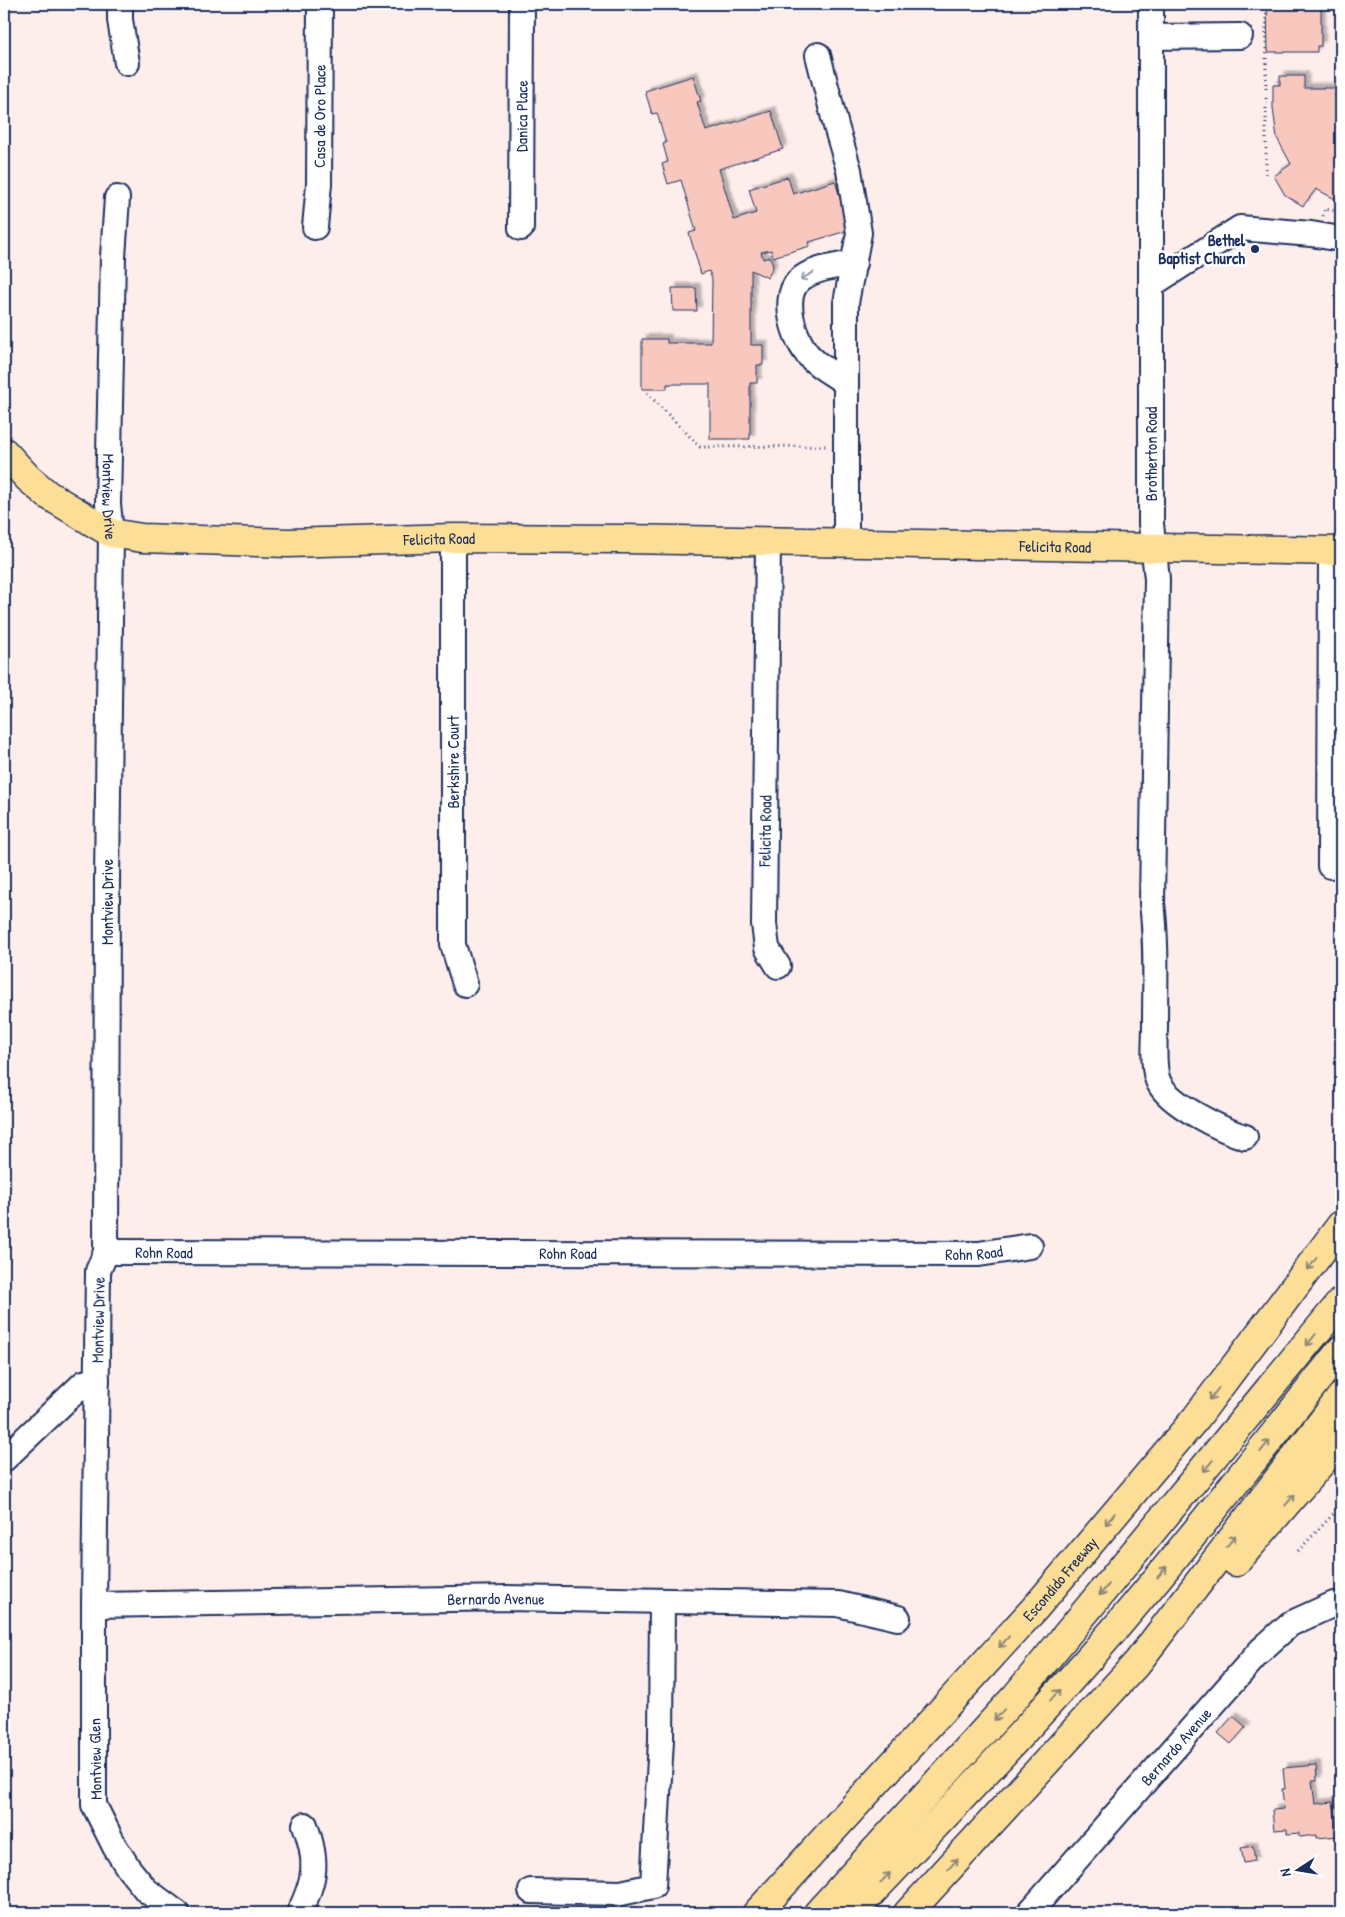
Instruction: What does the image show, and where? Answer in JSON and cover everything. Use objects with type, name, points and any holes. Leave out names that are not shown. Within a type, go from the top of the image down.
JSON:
[{"type":"main road","points":[[4,452],[28,478],[48,495],[111,533]]},
{"type":"main road","name":"Felicita Road","points":[[111,533],[142,538],[270,543],[454,538],[1336,551]]},
{"type":"main road","name":"Escondido Freeway","points":[[757,1913],[1042,1600],[1196,1418],[1341,1225]]},
{"type":"main road","points":[[818,1913],[1016,1696],[1341,1302]]},
{"type":"main road","points":[[852,1913],[959,1801],[1113,1631],[1230,1490],[1341,1350]]},
{"type":"main road","points":[[1137,1663],[1341,1398]]},
{"type":"main road","points":[[908,1913],[1137,1663],[1222,1579],[1341,1440]]},
{"type":"street","points":[[120,4],[120,20],[126,63]]},
{"type":"street","name":"Casa de Oro Place","points":[[314,227],[320,184],[320,4]]},
{"type":"street","name":"Danica Place","points":[[521,228],[522,4]]},
{"type":"street","name":"Brotherton Road","points":[[1151,4],[1151,524],[1157,579],[1152,903],[1156,929],[1155,1054],[1158,1080],[1167,1093],[1197,1115],[1226,1131],[1245,1137]]},
{"type":"street","points":[[1151,38],[1240,36]]},
{"type":"street","points":[[818,55],[849,170],[859,233],[846,303],[846,543]]},
{"type":"street","name":"Montview Drive","points":[[94,1605],[98,1272],[106,1252],[107,863],[111,533],[108,504],[116,198]]},
{"type":"street","points":[[1151,285],[1240,228],[1311,234],[1341,239]]},
{"type":"street","points":[[846,382],[811,358],[796,337],[792,322],[791,295],[793,288],[802,278],[817,271],[854,263]]},
{"type":"street","name":"Berkshire Court","points":[[454,538],[453,946],[466,984]]},
{"type":"street","name":"Felicita Road","points":[[768,542],[764,924],[767,948],[778,966]]},
{"type":"street","points":[[1330,866],[1336,551]]},
{"type":"street","name":"Rohn Road","points":[[106,1252],[978,1254],[1030,1246]]},
{"type":"street","points":[[4,1459],[84,1383],[97,1380]]},
{"type":"street","name":"Bernardo Avenue","points":[[94,1605],[506,1598],[838,1604],[898,1618]]},
{"type":"street","points":[[531,1891],[622,1893],[653,1886],[661,1740],[662,1602]]},
{"type":"street","name":"Bernardo Avenue","points":[[1029,1913],[1261,1650],[1290,1624],[1334,1604],[1341,1604]]},
{"type":"street","name":"Montview Glen","points":[[94,1605],[94,1805],[115,1847],[129,1869],[146,1890],[178,1913]]},
{"type":"street","points":[[298,1913],[310,1892],[314,1870],[312,1844],[305,1825]]},
{"type":"path","points":[[1266,4],[1266,174]]},
{"type":"path","points":[[647,393],[700,447],[846,446]]},
{"type":"path","points":[[1298,1551],[1341,1506]]},
{"type":"shaded area","points":[[626,4],[1133,4],[1133,8],[626,6]]},
{"type":"building","points":[[1267,4],[1321,4],[1321,46],[1317,46],[1317,52],[1268,52]]},
{"type":"building","points":[[693,76],[701,101],[697,102],[706,131],[771,111],[783,149],[719,169],[734,220],[756,213],[749,189],[788,177],[793,194],[835,181],[850,230],[809,242],[810,246],[773,257],[771,250],[761,252],[763,259],[770,257],[773,266],[768,278],[751,270],[751,345],[763,345],[763,365],[757,365],[757,383],[750,383],[750,439],[710,439],[710,384],[667,384],[667,389],[642,389],[642,339],[667,339],[667,343],[711,343],[712,279],[709,271],[701,274],[689,233],[696,231],[681,180],[668,184],[662,164],[668,162],[663,144],[666,143],[657,113],[652,114],[645,91]]},
{"type":"building","points":[[1280,76],[1304,76],[1304,88],[1341,88],[1341,202],[1316,189],[1303,206],[1285,195],[1274,176],[1291,164],[1277,138],[1273,108],[1273,85],[1280,85]]},
{"type":"building","points":[[672,288],[696,288],[697,311],[673,311]]},
{"type":"building","points":[[1233,1716],[1246,1727],[1231,1744],[1218,1733]]},
{"type":"building","points":[[1316,1765],[1317,1781],[1312,1781],[1315,1804],[1333,1802],[1338,1836],[1317,1838],[1317,1835],[1299,1837],[1299,1833],[1287,1834],[1287,1829],[1274,1830],[1272,1810],[1284,1809],[1282,1789],[1285,1789],[1283,1768]]},
{"type":"building","points":[[1253,1846],[1255,1861],[1244,1863],[1241,1848]]},
{"type":"place","name":"Bethel Baptist Church","points":[[1255,249]]}]
